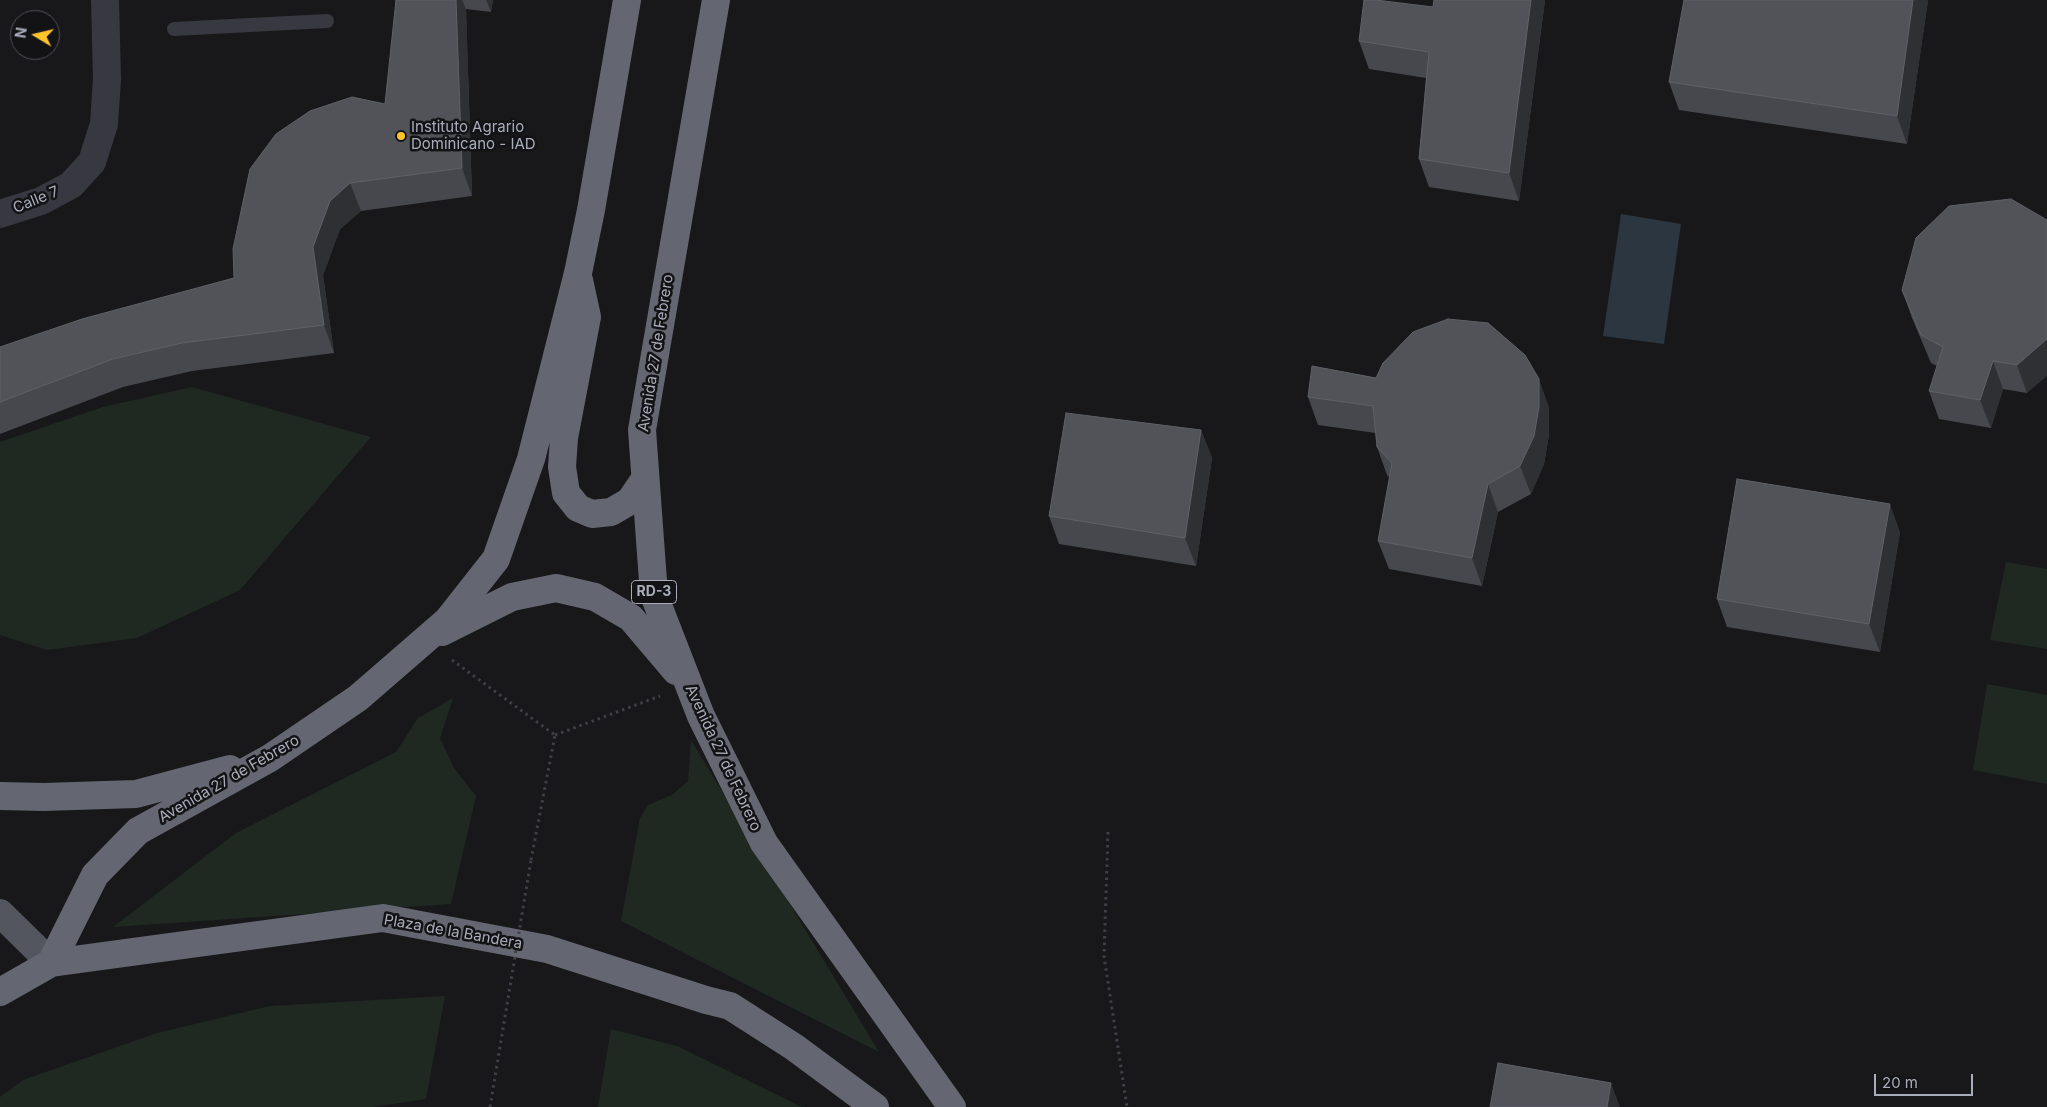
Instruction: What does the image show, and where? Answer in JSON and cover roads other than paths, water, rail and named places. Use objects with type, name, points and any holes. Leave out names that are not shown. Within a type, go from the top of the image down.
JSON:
[{"type":"highway","name":"Avenida 27 de Febrero","points":[[51,963],[95,875],[138,831],[270,758],[358,698],[448,620],[496,559],[531,458],[578,273],[591,210],[627,0]]},
{"type":"highway","name":"Avenida 27 de Febrero","points":[[716,0],[642,430],[654,595],[701,716],[764,843],[952,1107]]},
{"type":"highway","points":[[578,273],[587,316],[564,438],[562,467],[566,493],[578,508],[592,514],[611,512],[630,501],[645,479]]},
{"type":"highway","points":[[424,640],[512,597],[556,588],[595,597],[631,618],[688,685]]},
{"type":"highway","points":[[0,796],[44,797],[136,794],[270,758]]},
{"type":"highway","name":"Plaza de la Bandera","points":[[0,992],[51,963],[383,918],[548,949],[730,1006],[794,1047],[875,1107]]},
{"type":"main road","points":[[0,914],[51,963]]},
{"type":"street","name":"Calle 7","points":[[0,214],[41,201],[71,185],[92,162],[104,124],[107,79],[105,0]]},
{"type":"lane","points":[[174,30],[327,21]]},
{"type":"place","name":"Instituto Agrario Dominicano - IAD","points":[[401,136]]}]
